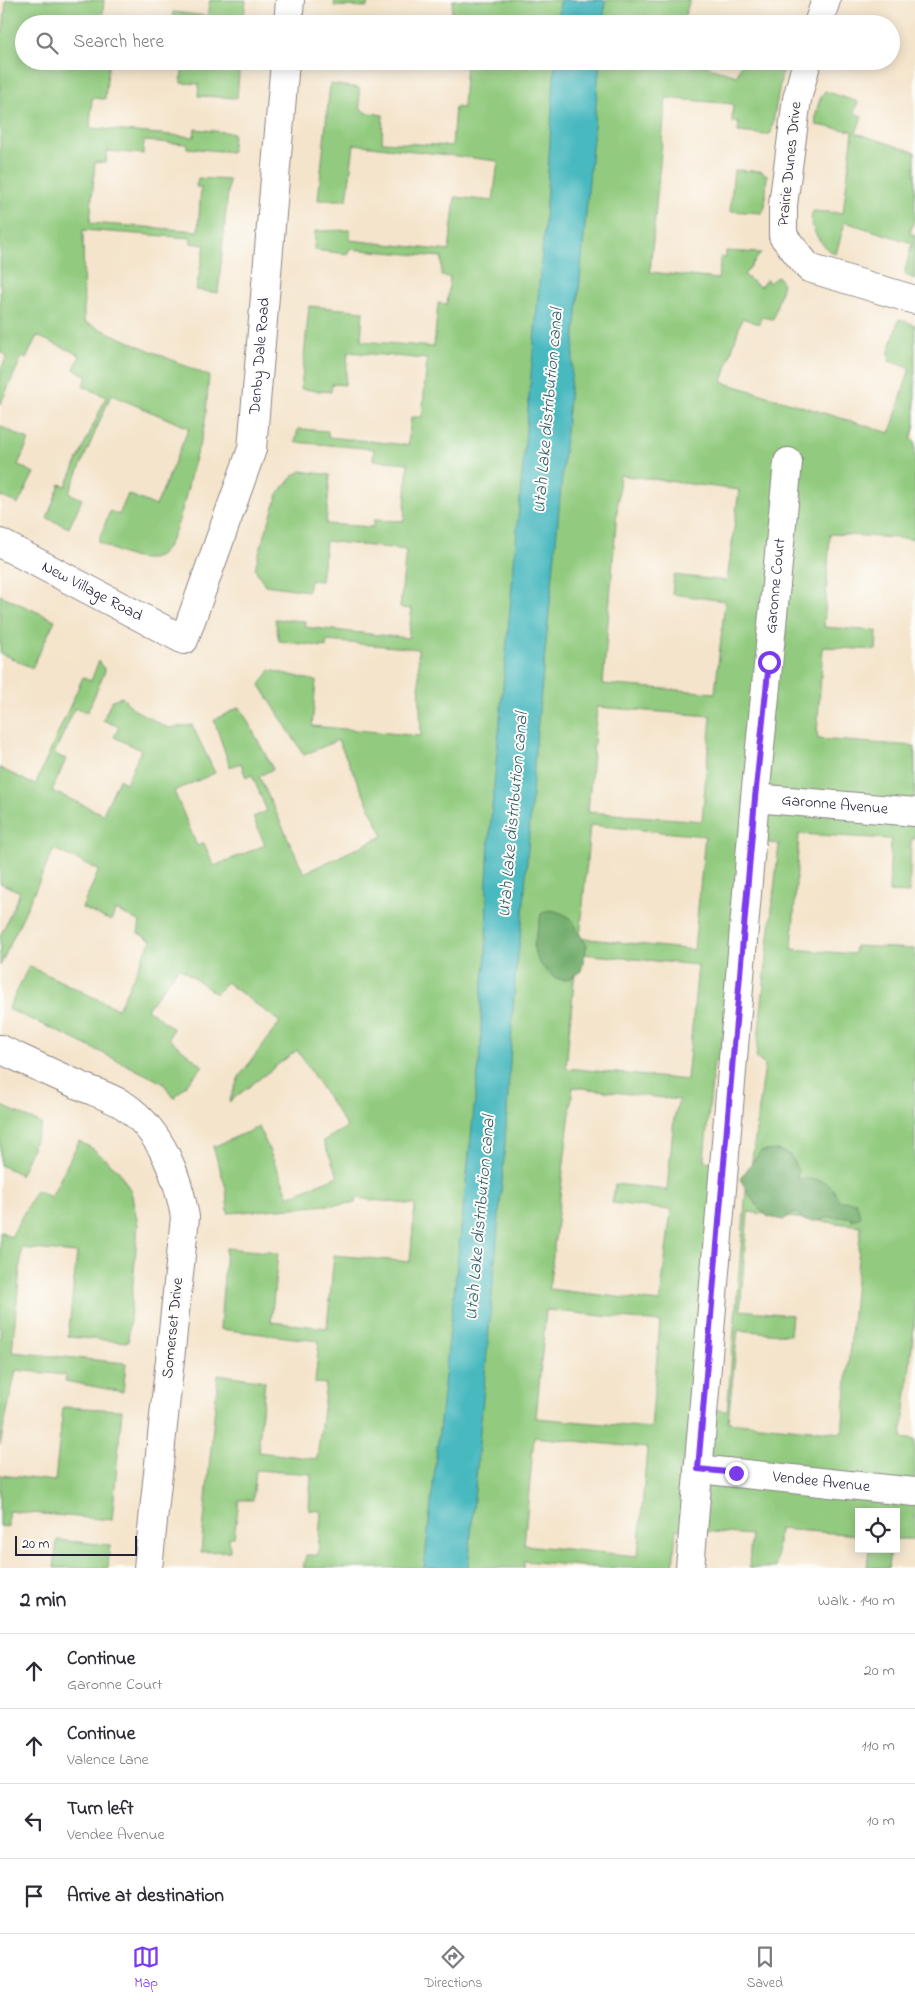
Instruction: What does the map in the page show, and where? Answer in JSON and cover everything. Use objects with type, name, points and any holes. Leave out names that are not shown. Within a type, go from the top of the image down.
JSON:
[{"type":"street","points":[[289,15],[290,0]]},
{"type":"street","points":[[821,15],[826,0]]},
{"type":"street","name":"Denby Dale Road","points":[[184,640],[252,449],[284,70]]},
{"type":"street","name":"Prairie Dunes Drive","points":[[805,70],[797,99],[783,205],[783,236],[809,268],[915,300]]},
{"type":"street","name":"Garonne Court","points":[[690,1568],[755,798],[788,462]]},
{"type":"street","name":"New Village Road","points":[[0,543],[184,640]]},
{"type":"street","name":"Garonne Avenue","points":[[755,798],[915,812]]},
{"type":"street","name":"Somerset Drive","points":[[0,1049],[125,1106],[148,1127],[166,1156],[180,1191],[185,1217],[148,1568]]},
{"type":"street","name":"Vendee Avenue","points":[[698,1469],[915,1492]]},
{"type":"green space","points":[[6,0],[104,0],[103,15],[15,15],[15,70],[108,70],[105,99],[92,98],[90,128],[194,137],[195,129],[233,133],[232,152],[187,148],[187,144],[144,141],[143,154],[107,151],[106,163],[95,162],[90,223],[198,231],[201,187],[196,187],[198,178],[229,180],[218,293],[196,290],[205,245],[191,243],[191,238],[83,230],[84,322],[209,376],[204,429],[180,517],[169,544],[155,558],[140,559],[118,552],[98,542],[110,511],[119,515],[128,494],[156,506],[189,428],[111,395],[69,493],[82,499],[69,528],[47,518],[60,484],[66,486],[106,397],[83,386],[87,376],[74,369],[80,355],[37,336],[26,359],[22,357],[0,405],[0,371],[7,356],[0,352],[0,32],[3,32]]},
{"type":"green space","points":[[210,0],[246,0],[244,15],[207,15]]},
{"type":"green space","points":[[335,0],[368,0],[367,7],[334,6]]},
{"type":"green space","points":[[453,0],[690,0],[685,15],[451,15]]},
{"type":"green space","points":[[173,12],[198,15],[173,15]]},
{"type":"green space","points":[[182,70],[239,70],[237,98],[198,96],[199,84],[181,83]]},
{"type":"green space","points":[[465,70],[719,70],[737,76],[739,70],[783,70],[771,133],[766,135],[738,132],[739,123],[732,122],[733,104],[666,98],[650,272],[718,279],[721,257],[726,258],[726,251],[761,253],[744,275],[760,287],[767,279],[769,283],[778,276],[783,284],[773,319],[761,317],[759,324],[742,318],[722,382],[890,433],[910,368],[889,361],[891,356],[888,355],[899,319],[915,325],[915,425],[911,439],[915,441],[915,539],[830,534],[824,627],[877,631],[876,650],[823,647],[817,732],[818,739],[915,746],[915,839],[911,840],[909,893],[889,892],[891,839],[799,834],[792,949],[854,954],[855,946],[915,949],[915,1318],[902,1438],[915,1440],[915,1539],[900,1539],[900,1508],[855,1508],[855,1535],[779,1529],[776,1568],[749,1568],[751,1535],[676,1529],[673,1568],[604,1568],[524,1561],[523,1568],[303,1568],[306,1555],[318,1555],[321,1511],[309,1510],[311,1474],[256,1470],[253,1500],[239,1500],[234,1537],[229,1537],[230,1551],[201,1552],[218,1374],[265,1381],[258,1452],[317,1459],[326,1384],[315,1383],[319,1341],[220,1329],[226,1248],[278,1253],[271,1322],[327,1328],[334,1255],[410,1262],[415,1205],[356,1198],[355,1203],[228,1213],[226,1188],[213,1147],[259,1127],[289,1196],[338,1176],[323,1141],[347,1127],[297,1050],[229,1102],[239,1077],[280,1022],[226,982],[216,994],[179,967],[147,1009],[173,1028],[169,1039],[203,1066],[174,1098],[163,1083],[8,1009],[29,966],[118,1009],[151,940],[138,933],[140,922],[116,910],[111,921],[82,908],[99,870],[54,849],[0,966],[0,937],[20,892],[0,883],[0,768],[35,785],[83,677],[91,681],[99,660],[105,671],[87,713],[75,708],[54,754],[66,759],[52,791],[103,814],[119,779],[126,783],[141,750],[114,737],[119,727],[103,720],[112,700],[122,697],[135,710],[168,728],[192,725],[215,773],[174,791],[197,846],[204,843],[214,866],[265,845],[253,817],[267,811],[252,775],[246,778],[241,763],[230,767],[214,720],[240,707],[273,769],[259,776],[304,873],[383,836],[338,740],[304,755],[260,685],[270,670],[316,681],[312,726],[421,736],[418,649],[327,641],[326,647],[279,641],[275,619],[305,621],[305,627],[408,638],[412,609],[400,608],[406,550],[326,541],[321,581],[310,580],[308,591],[265,585],[255,569],[278,494],[293,476],[301,471],[330,475],[326,524],[373,527],[374,520],[404,521],[408,463],[373,460],[374,449],[295,442],[298,429],[328,431],[328,437],[408,445],[411,417],[422,417],[427,359],[348,352],[345,385],[332,384],[331,392],[301,389],[309,306],[363,311],[361,341],[434,347],[438,303],[447,304],[450,277],[441,276],[442,257],[349,249],[348,254],[314,250],[315,231],[350,230],[350,240],[449,251],[455,197],[493,201],[498,161],[354,144],[347,200],[318,200],[330,84],[359,88],[360,108],[365,112],[383,115],[382,142],[452,146],[455,107],[463,108]],"holes":[[[620,475],[739,490],[727,581],[674,575],[672,594],[725,601],[715,693],[603,684]],[[597,707],[711,716],[702,821],[588,812]],[[590,825],[705,836],[694,950],[580,938]],[[752,841],[779,844],[756,1058],[765,1065],[746,1191],[727,1411],[704,1408],[724,1163],[704,1161],[714,1061],[733,1063]],[[582,954],[698,965],[687,1080],[566,1068],[575,970]],[[573,1087],[679,1100],[674,1118],[667,1190],[615,1184],[612,1203],[671,1210],[660,1302],[549,1289]],[[748,1212],[861,1226],[842,1433],[728,1422],[738,1330],[790,1335],[792,1315],[740,1310]],[[546,1310],[660,1322],[651,1428],[536,1418]],[[534,1437],[647,1448],[638,1556],[524,1545]]]},
{"type":"green space","points":[[825,91],[858,102],[854,113],[862,116],[856,133],[915,152],[915,217],[910,233],[915,235],[915,279],[906,275],[905,271],[912,243],[845,222],[836,254],[821,242],[814,230],[811,217],[813,211],[843,213],[853,131],[816,125],[818,107]]},
{"type":"green space","points":[[734,170],[760,171],[767,175],[765,207],[762,213],[730,211]]},
{"type":"green space","points":[[0,426],[29,440],[18,465],[34,473],[18,504],[0,496]]},
{"type":"green space","points":[[0,595],[55,620],[32,668],[0,653]]},
{"type":"green space","points":[[550,910],[570,918],[587,945],[581,971],[566,980],[554,977],[544,969],[535,953],[534,945],[541,914]]},
{"type":"green space","points":[[0,1105],[42,1124],[20,1176],[18,1173],[0,1165]]},
{"type":"green space","points":[[79,1141],[93,1149],[118,1170],[131,1191],[138,1225],[128,1342],[68,1337],[77,1253],[22,1248],[12,1352],[126,1363],[123,1392],[65,1381],[66,1375],[16,1370],[0,1445],[0,1231],[11,1237],[36,1190],[51,1197]]},
{"type":"green space","points":[[778,1150],[790,1155],[798,1171],[797,1179],[823,1181],[836,1193],[839,1201],[856,1202],[861,1217],[852,1220],[851,1217],[829,1217],[817,1221],[803,1220],[797,1213],[793,1213],[783,1220],[768,1217],[757,1206],[740,1179],[761,1151]]},
{"type":"green space","points":[[63,1407],[122,1410],[112,1520],[8,1511],[8,1527],[0,1526],[0,1475],[55,1481]]},
{"type":"green space","points":[[57,1540],[110,1545],[108,1568],[54,1568]]},
{"type":"green space","points":[[869,1553],[890,1553],[888,1568],[867,1568]]},
{"type":"water","points":[[560,0],[605,0],[604,15],[559,15]]},
{"type":"water","name":"Utah Lake distribution canal","points":[[554,70],[599,70],[536,740],[523,915],[515,979],[504,1159],[468,1568],[424,1568],[481,1045],[481,999],[486,954],[489,841],[545,219]]},
{"type":"route","points":[[736,1473],[698,1469],[739,978],[769,662]]}]
